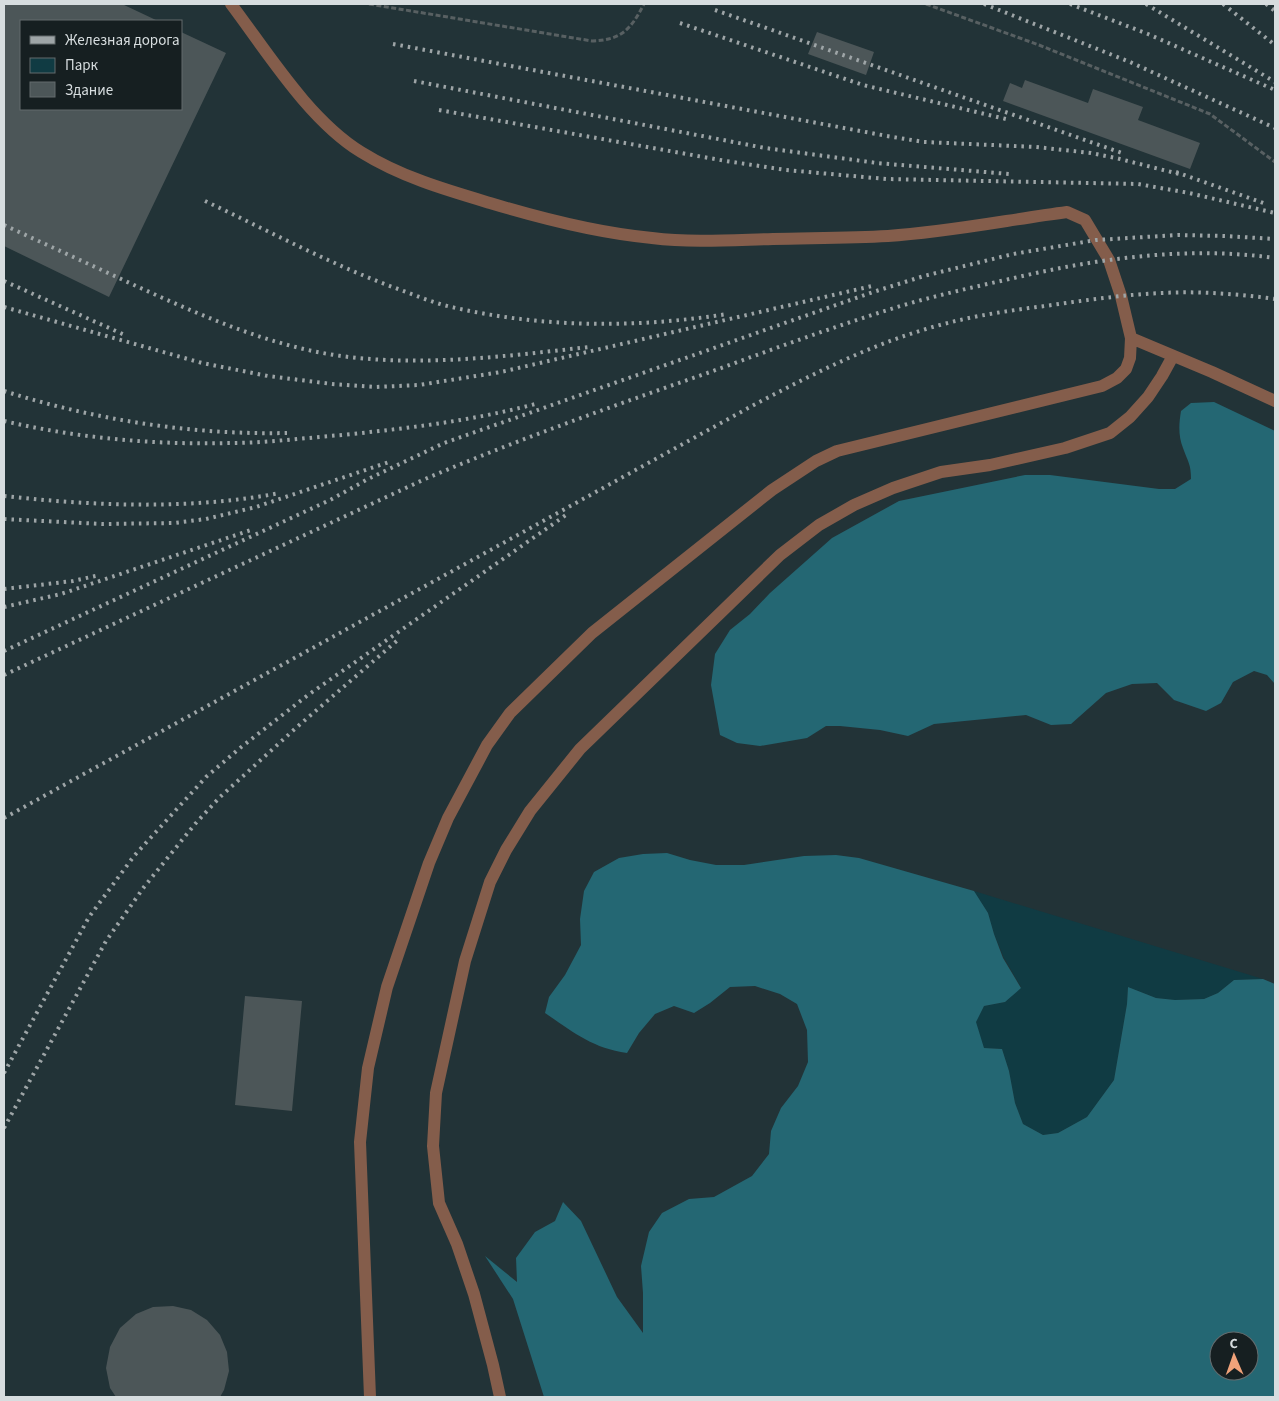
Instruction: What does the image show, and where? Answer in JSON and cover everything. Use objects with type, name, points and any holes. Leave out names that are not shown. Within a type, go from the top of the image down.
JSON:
[{"type":"lane","points":[[231,4],[292,85],[323,122],[360,152],[403,174],[462,195],[522,212],[590,229],[653,238],[717,241],[888,236],[945,230],[1067,212],[1085,220],[1109,260],[1121,296],[1131,338],[1130,358],[1126,369],[1117,378],[1102,386],[837,451],[792,476],[592,633],[510,713],[487,745],[448,818],[429,864],[387,988],[368,1068],[360,1150],[370,1397]]},
{"type":"lane","points":[[1131,338],[1275,401]]},
{"type":"lane","points":[[500,1397],[474,1294],[457,1244],[439,1203],[433,1146],[436,1093],[465,961],[490,882],[506,850],[530,811],[580,750],[780,555],[819,525],[854,505],[893,488],[941,472],[990,465],[1056,450],[1092,440],[1110,432],[1130,418],[1148,397],[1173,356]]},
{"type":"path","points":[[370,4],[592,41],[612,38],[628,30],[644,4]]},
{"type":"path","points":[[926,4],[1039,45],[1210,114],[1275,162]]},
{"type":"shaded area","points":[[4,4],[1275,4],[1275,1397],[4,1397]]},
{"type":"shaded area","points":[[1214,402],[1275,431],[1275,684],[1267,675],[1254,671],[1233,682],[1221,703],[1206,711],[1174,700],[1157,683],[1132,684],[1106,693],[1071,724],[1051,725],[1026,715],[934,724],[908,736],[880,730],[826,726],[807,738],[760,746],[737,743],[720,735],[711,685],[715,654],[730,630],[750,614],[770,593],[832,538],[899,501],[1025,475],[1050,475],[1159,489],[1175,489],[1191,479],[1190,466],[1180,439],[1181,411],[1191,403]]},
{"type":"shaded area","points":[[667,853],[716,865],[744,865],[804,856],[836,855],[859,858],[974,891],[988,913],[1003,958],[1021,988],[1005,1002],[984,1006],[976,1022],[984,1048],[1002,1049],[1009,1071],[1015,1103],[1023,1124],[1043,1135],[1058,1133],[1087,1117],[1114,1080],[1127,1004],[1128,987],[1156,998],[1175,1000],[1204,999],[1218,993],[1234,980],[1263,979],[1275,984],[1275,1397],[544,1397],[513,1299],[485,1256],[517,1282],[516,1258],[535,1232],[555,1221],[563,1202],[581,1221],[617,1297],[643,1333],[641,1266],[649,1232],[662,1213],[689,1199],[714,1197],[752,1176],[769,1154],[771,1131],[781,1108],[798,1086],[808,1062],[807,1030],[797,1004],[780,994],[755,986],[730,987],[694,1013],[674,1006],[655,1014],[639,1033],[627,1053],[593,1043],[574,1033],[545,1013],[549,997],[565,975],[581,945],[580,919],[584,891],[594,872],[619,858]]},
{"type":"green space","points":[[974,891],[1263,979],[1234,980],[1218,993],[1204,999],[1175,1000],[1156,998],[1128,987],[1127,1004],[1114,1080],[1087,1117],[1058,1133],[1043,1135],[1023,1124],[1015,1103],[1009,1071],[1002,1049],[984,1048],[975,1022],[984,1006],[1005,1002],[1021,987],[1004,958],[988,913]]},
{"type":"building","points":[[4,4],[122,4],[156,20],[20,20],[20,110],[182,110],[182,32],[226,53],[109,297],[4,246]]},
{"type":"building","points":[[817,32],[874,52],[866,75],[808,54]]},
{"type":"building","points":[[1025,80],[1088,103],[1093,89],[1143,107],[1138,120],[1200,143],[1190,169],[1003,101],[1010,83],[1022,88]]},
{"type":"building","points":[[245,996],[302,1001],[292,1111],[235,1105]]},
{"type":"building","points":[[173,1306],[191,1310],[207,1320],[220,1335],[227,1352],[229,1371],[220,1397],[116,1397],[110,1388],[106,1368],[110,1347],[120,1328],[136,1314],[153,1307]]},
{"type":"railway","points":[[984,4],[1130,62],[1275,128]]},
{"type":"railway","points":[[1070,4],[1148,34],[1275,90]]},
{"type":"railway","points":[[1146,4],[1275,82]]},
{"type":"railway","points":[[1223,4],[1275,45]]},
{"type":"railway","points":[[1266,4],[1275,11]]},
{"type":"railway","points":[[715,10],[1122,153]]},
{"type":"railway","points":[[680,23],[863,85],[1010,120]]},
{"type":"railway","points":[[393,44],[887,136],[924,142],[1036,147],[1091,153],[1183,175]]},
{"type":"railway","points":[[414,81],[765,148],[877,163],[1009,174]]},
{"type":"railway","points":[[439,110],[786,170],[886,179],[1138,184],[1189,193],[1275,213]]},
{"type":"railway","points":[[1176,172],[1266,204]]},
{"type":"railway","points":[[205,201],[373,280],[456,308],[523,319],[592,324],[660,322],[727,314]]},
{"type":"railway","points":[[4,225],[210,318],[261,337],[314,351],[372,359],[434,360],[496,357],[589,347]]},
{"type":"railway","points":[[4,651],[330,500],[368,479],[444,443],[873,292],[924,276],[1013,254],[1096,240],[1178,235],[1275,239]]},
{"type":"railway","points":[[4,675],[460,464],[532,436],[871,315],[969,288],[1046,271],[1111,260],[1144,256],[1209,253],[1275,258]]},
{"type":"railway","points":[[4,281],[127,336]]},
{"type":"railway","points":[[4,307],[202,363],[268,376],[376,387],[419,385],[501,372],[872,286]]},
{"type":"railway","points":[[4,818],[750,407],[815,374],[903,336],[970,318],[1107,298],[1190,292],[1275,299]]},
{"type":"railway","points":[[4,391],[73,410],[144,424],[215,431],[287,433]]},
{"type":"railway","points":[[4,421],[60,432],[116,439],[172,443],[243,443],[417,427],[490,415],[539,403]]},
{"type":"railway","points":[[4,519],[103,524],[174,523],[206,519],[256,507],[392,461]]},
{"type":"railway","points":[[4,496],[142,505],[212,502],[280,493]]},
{"type":"railway","points":[[4,1073],[89,917],[134,856],[206,777],[308,695],[566,515]]},
{"type":"railway","points":[[4,607],[61,594],[251,530]]},
{"type":"railway","points":[[4,589],[73,581],[100,575]]},
{"type":"railway","points":[[4,1128],[106,941],[144,887],[195,824],[220,797],[297,727],[399,639]]}]
